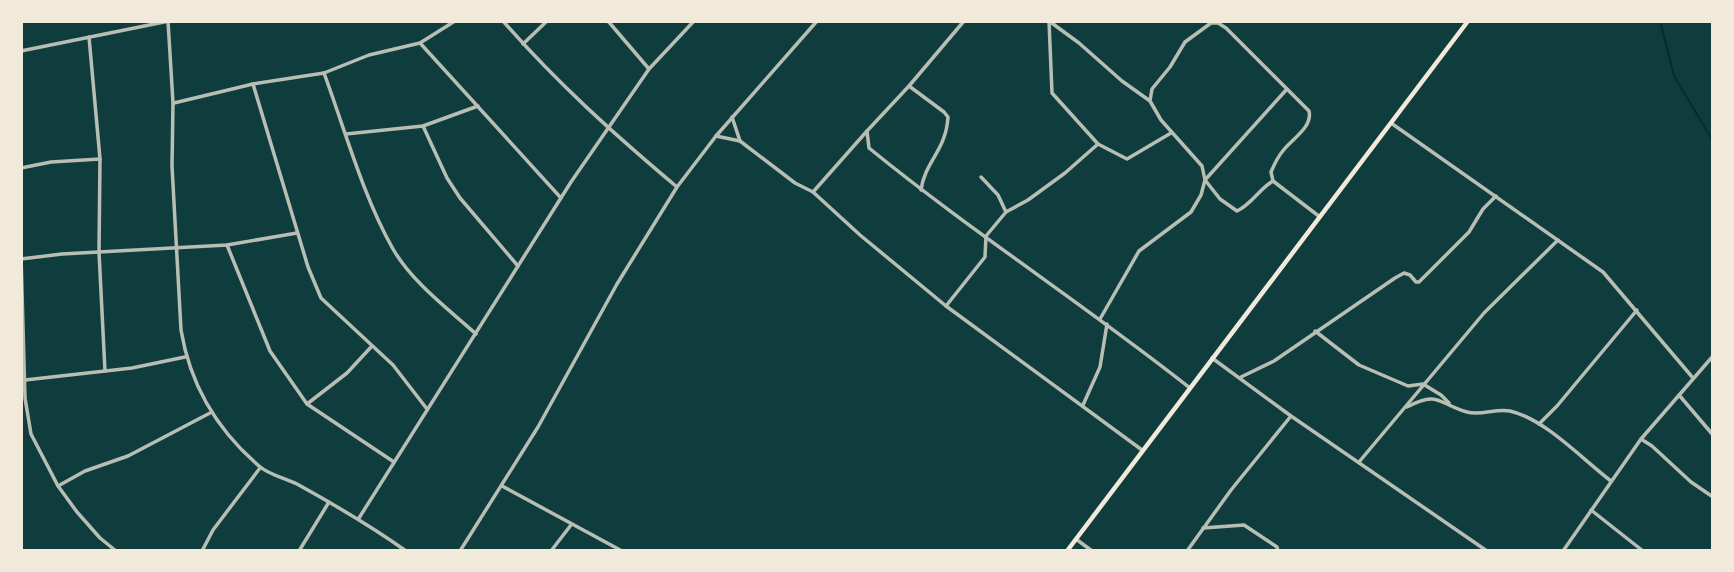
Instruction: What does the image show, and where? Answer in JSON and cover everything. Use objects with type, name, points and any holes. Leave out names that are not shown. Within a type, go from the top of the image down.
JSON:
[{"type":"main road","points":[[1067,551],[1468,21]]},
{"type":"street","points":[[21,51],[169,21],[173,103],[172,166],[181,330],[186,357],[210,413],[260,468],[359,518],[407,551]]},
{"type":"street","points":[[173,103],[253,84],[324,73],[369,55],[420,43],[455,21]]},
{"type":"street","points":[[503,21],[608,129],[677,187]]},
{"type":"street","points":[[523,44],[547,21]]},
{"type":"street","points":[[608,21],[649,69]]},
{"type":"street","points":[[359,518],[561,198],[649,69],[694,21]]},
{"type":"street","points":[[460,551],[538,427],[617,284],[677,187],[732,117],[817,21]]},
{"type":"street","points":[[813,192],[964,21]]},
{"type":"street","points":[[1049,21],[1150,101],[1171,133],[1195,155],[1202,166],[1205,180],[1220,199],[1237,211],[1245,207],[1264,185],[1273,181]]},
{"type":"street","points":[[1049,21],[1052,93],[1098,144],[1127,159],[1171,133]]},
{"type":"street","points":[[1220,21],[1311,116],[1303,130],[1283,150],[1271,172],[1273,181],[1320,217]]},
{"type":"street","points":[[1150,101],[1152,89],[1185,43],[1211,23],[1226,27]]},
{"type":"street","points":[[89,37],[100,159],[99,252],[106,371]]},
{"type":"street","points":[[420,43],[561,198]]},
{"type":"street","points":[[324,73],[377,215],[394,250],[413,274],[476,334]]},
{"type":"street","points":[[253,84],[307,267],[321,298],[393,365],[427,409]]},
{"type":"street","points":[[909,86],[948,117],[945,141],[923,175],[920,190]]},
{"type":"street","points":[[1100,319],[1139,251],[1191,212],[1201,195],[1205,180],[1287,89]]},
{"type":"street","points":[[346,134],[423,126],[478,106]]},
{"type":"street","points":[[732,117],[740,141]]},
{"type":"street","points":[[1391,122],[1602,272],[1693,378]]},
{"type":"street","points":[[423,126],[447,178],[460,198],[518,266]]},
{"type":"street","points":[[867,131],[869,148],[920,190],[1107,324],[1190,388]]},
{"type":"street","points":[[716,136],[740,141],[795,183],[813,192],[946,306],[1142,450]]},
{"type":"street","points":[[946,306],[985,257],[986,236],[1006,212],[1056,180],[1098,144]]},
{"type":"street","points":[[21,168],[51,162],[100,159]]},
{"type":"street","points":[[981,177],[998,195],[1006,212]]},
{"type":"street","points":[[1241,377],[1273,361],[1395,278],[1404,274],[1410,275],[1416,282],[1423,279],[1469,232],[1483,209],[1496,196]]},
{"type":"street","points":[[116,551],[100,538],[58,486],[31,434],[23,398],[26,380],[21,257],[227,245],[297,233]]},
{"type":"street","points":[[1359,462],[1485,313],[1558,240]]},
{"type":"street","points":[[227,245],[270,351],[307,404],[394,462]]},
{"type":"street","points":[[1539,424],[1637,310]]},
{"type":"street","points":[[1083,405],[1100,367],[1107,324]]},
{"type":"street","points":[[1315,331],[1359,365],[1408,386],[1423,384],[1450,404]]},
{"type":"street","points":[[307,404],[346,373],[372,346]]},
{"type":"street","points":[[1563,551],[1641,439],[1713,356]]},
{"type":"street","points":[[26,380],[164,363],[186,357]]},
{"type":"street","points":[[1212,358],[1487,551]]},
{"type":"street","points":[[1679,395],[1713,435]]},
{"type":"street","points":[[1403,409],[1426,398],[1472,413],[1506,410],[1539,424],[1611,481]]},
{"type":"street","points":[[58,486],[85,471],[128,456],[210,413]]},
{"type":"street","points":[[1187,551],[1291,416]]},
{"type":"street","points":[[1641,439],[1691,482],[1713,497]]},
{"type":"street","points":[[202,551],[213,530],[260,468]]},
{"type":"street","points":[[502,486],[622,551]]},
{"type":"street","points":[[299,551],[329,502]]},
{"type":"street","points":[[1591,510],[1643,551]]},
{"type":"street","points":[[551,551],[571,525]]},
{"type":"street","points":[[1203,528],[1244,525],[1278,551]]},
{"type":"street","points":[[1076,539],[1092,551]]},
{"type":"waterway","points":[[1660,21],[1674,76],[1713,141]]}]
